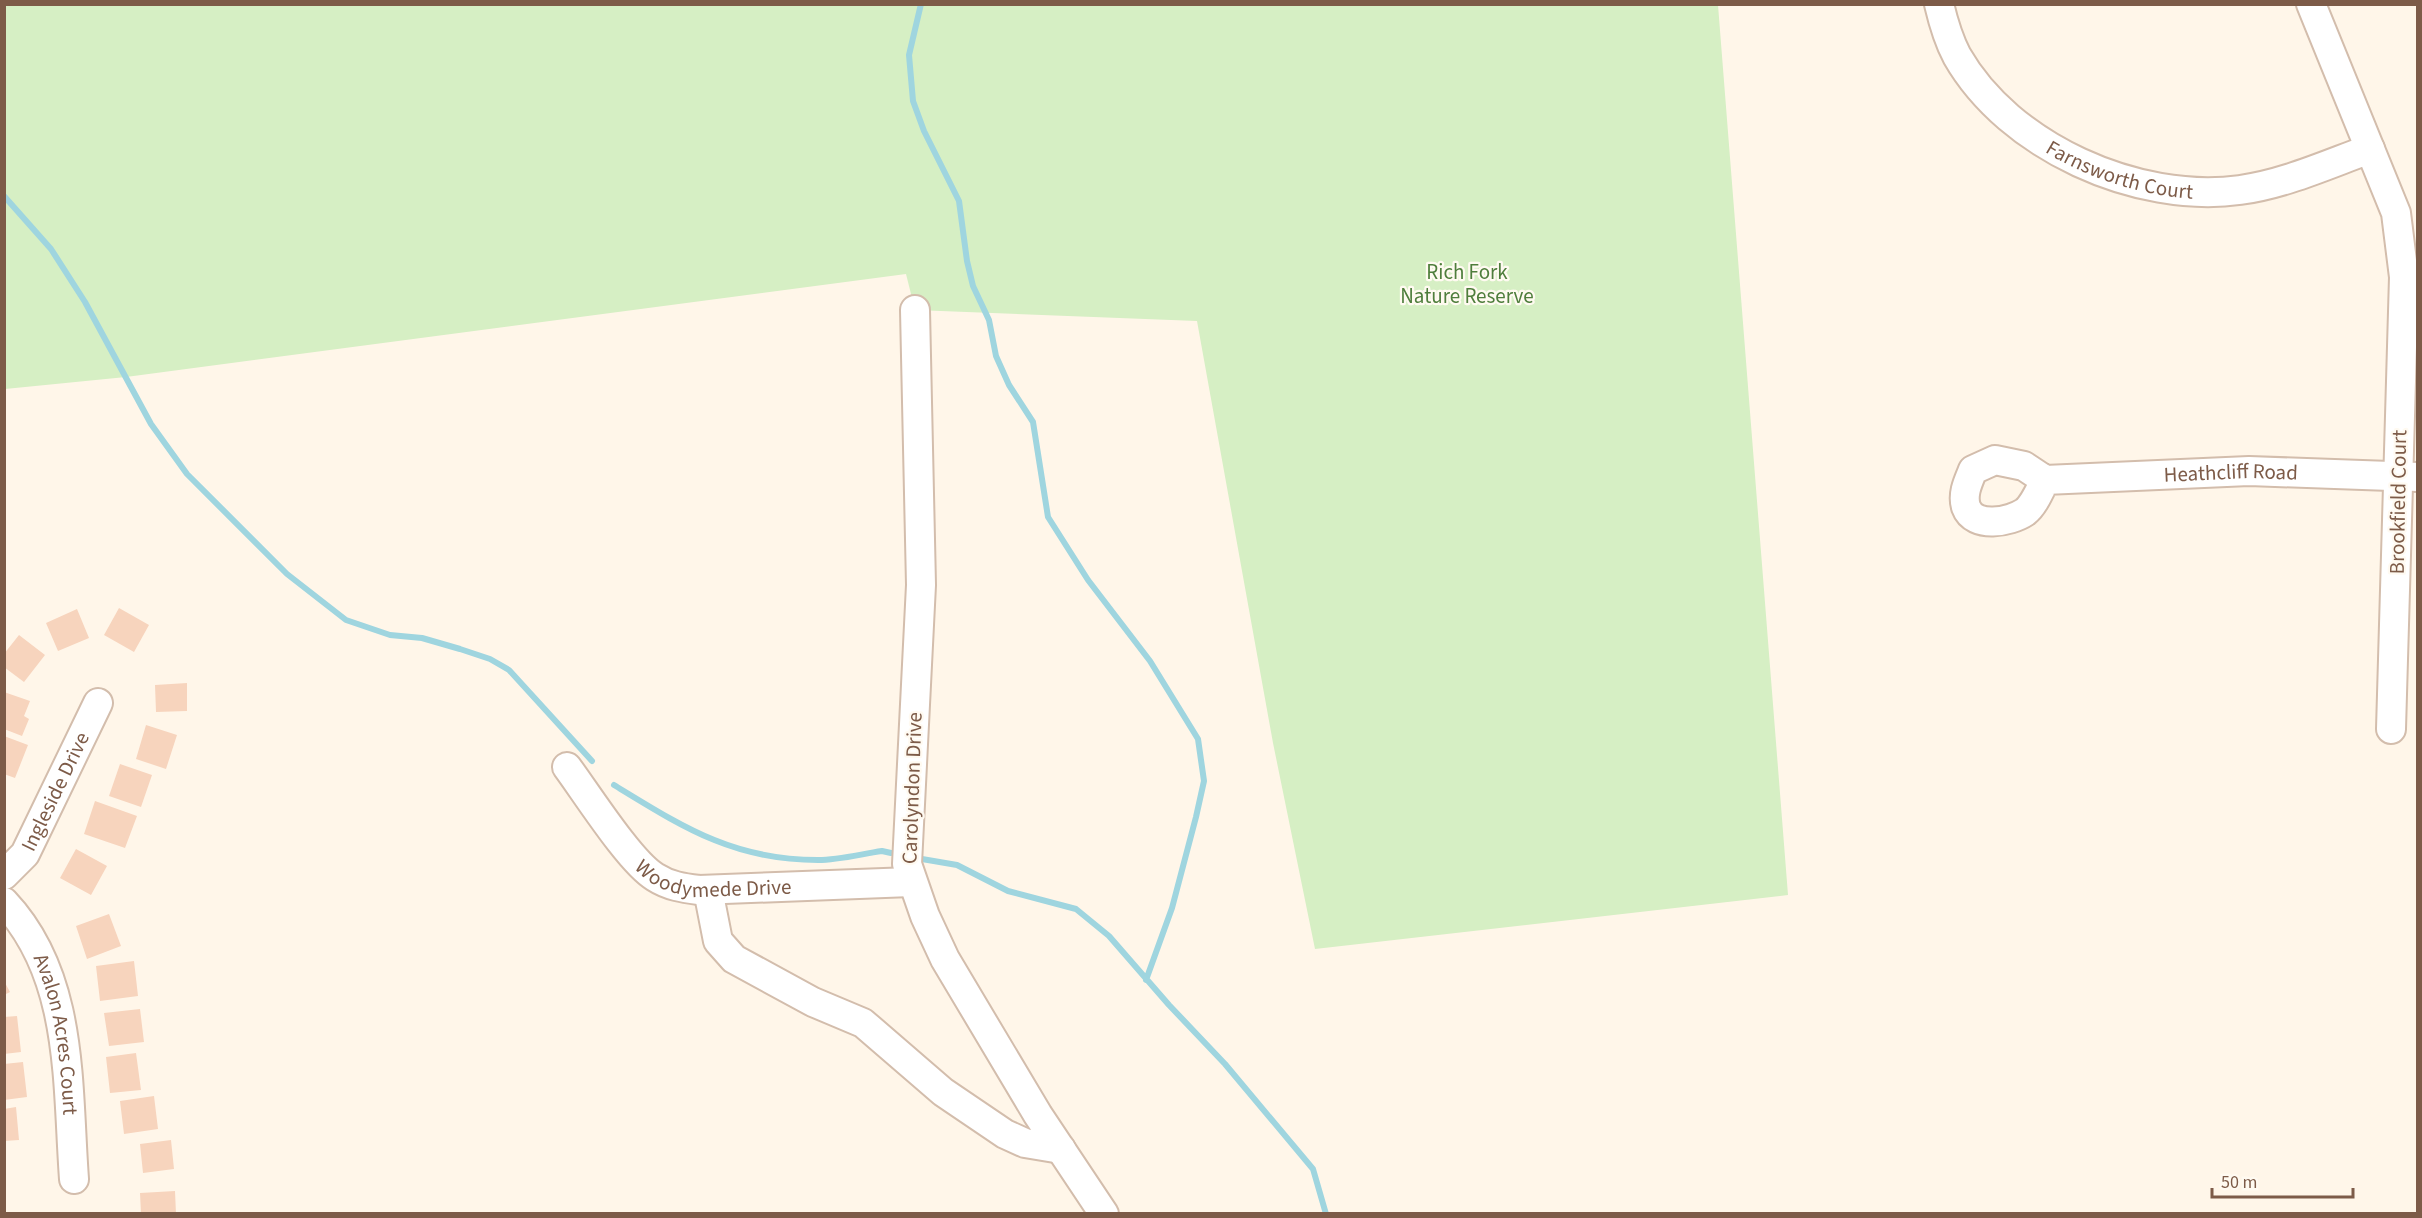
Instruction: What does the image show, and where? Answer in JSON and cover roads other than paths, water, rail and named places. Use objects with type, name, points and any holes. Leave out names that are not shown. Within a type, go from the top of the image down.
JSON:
[{"type":"street","name":"Farnsworth Court","points":[[1939,4],[1957,56],[1986,96],[2041,142],[2098,172],[2166,191],[2239,190],[2296,177],[2370,148]]},
{"type":"street","name":"Brookfield Court","points":[[2311,4],[2396,213],[2404,277],[2408,477],[2391,729]]},
{"type":"street","name":"Carolyndon Drive","points":[[915,310],[921,585],[906,844],[911,882],[945,958],[1061,1149],[1104,1214]]},
{"type":"street","name":"Heathcliff Road","points":[[2045,480],[2249,471],[2408,477]]},
{"type":"street","name":"Ingleside Drive","points":[[4,875],[25,854],[98,703]]},
{"type":"street","name":"Woodymede Drive","points":[[567,767],[638,862],[653,877],[673,886],[708,890],[911,882]]},
{"type":"street","points":[[708,890],[718,941],[734,959],[813,1002],[863,1023],[943,1092],[1005,1134],[1025,1143],[1061,1149]]},
{"type":"street","name":"Avalon Acres Court","points":[[4,902],[23,922],[43,957],[59,1006],[74,1179]]},
{"type":"waterway","points":[[921,4],[909,55],[913,101],[924,131],[959,201],[967,261],[973,286],[989,320],[996,356],[1009,385],[1033,422],[1048,517],[1088,580],[1150,661],[1198,739],[1204,781],[1172,908],[1146,980]]},
{"type":"waterway","points":[[4,196],[51,249],[85,302],[151,424],[187,474],[287,574],[346,620],[390,635],[422,638],[460,649],[490,659],[509,670],[592,761]]},
{"type":"waterway","points":[[614,785],[686,827],[734,847],[760,854],[818,860],[882,851],[891,853]]},
{"type":"waterway","points":[[922,859],[957,865],[1008,891],[1076,909],[1109,936],[1169,1005],[1225,1064],[1313,1169],[1326,1214]]},
{"type":"park label","name":"Rich Fork Nature Reserve","points":[[1467,284]]}]
